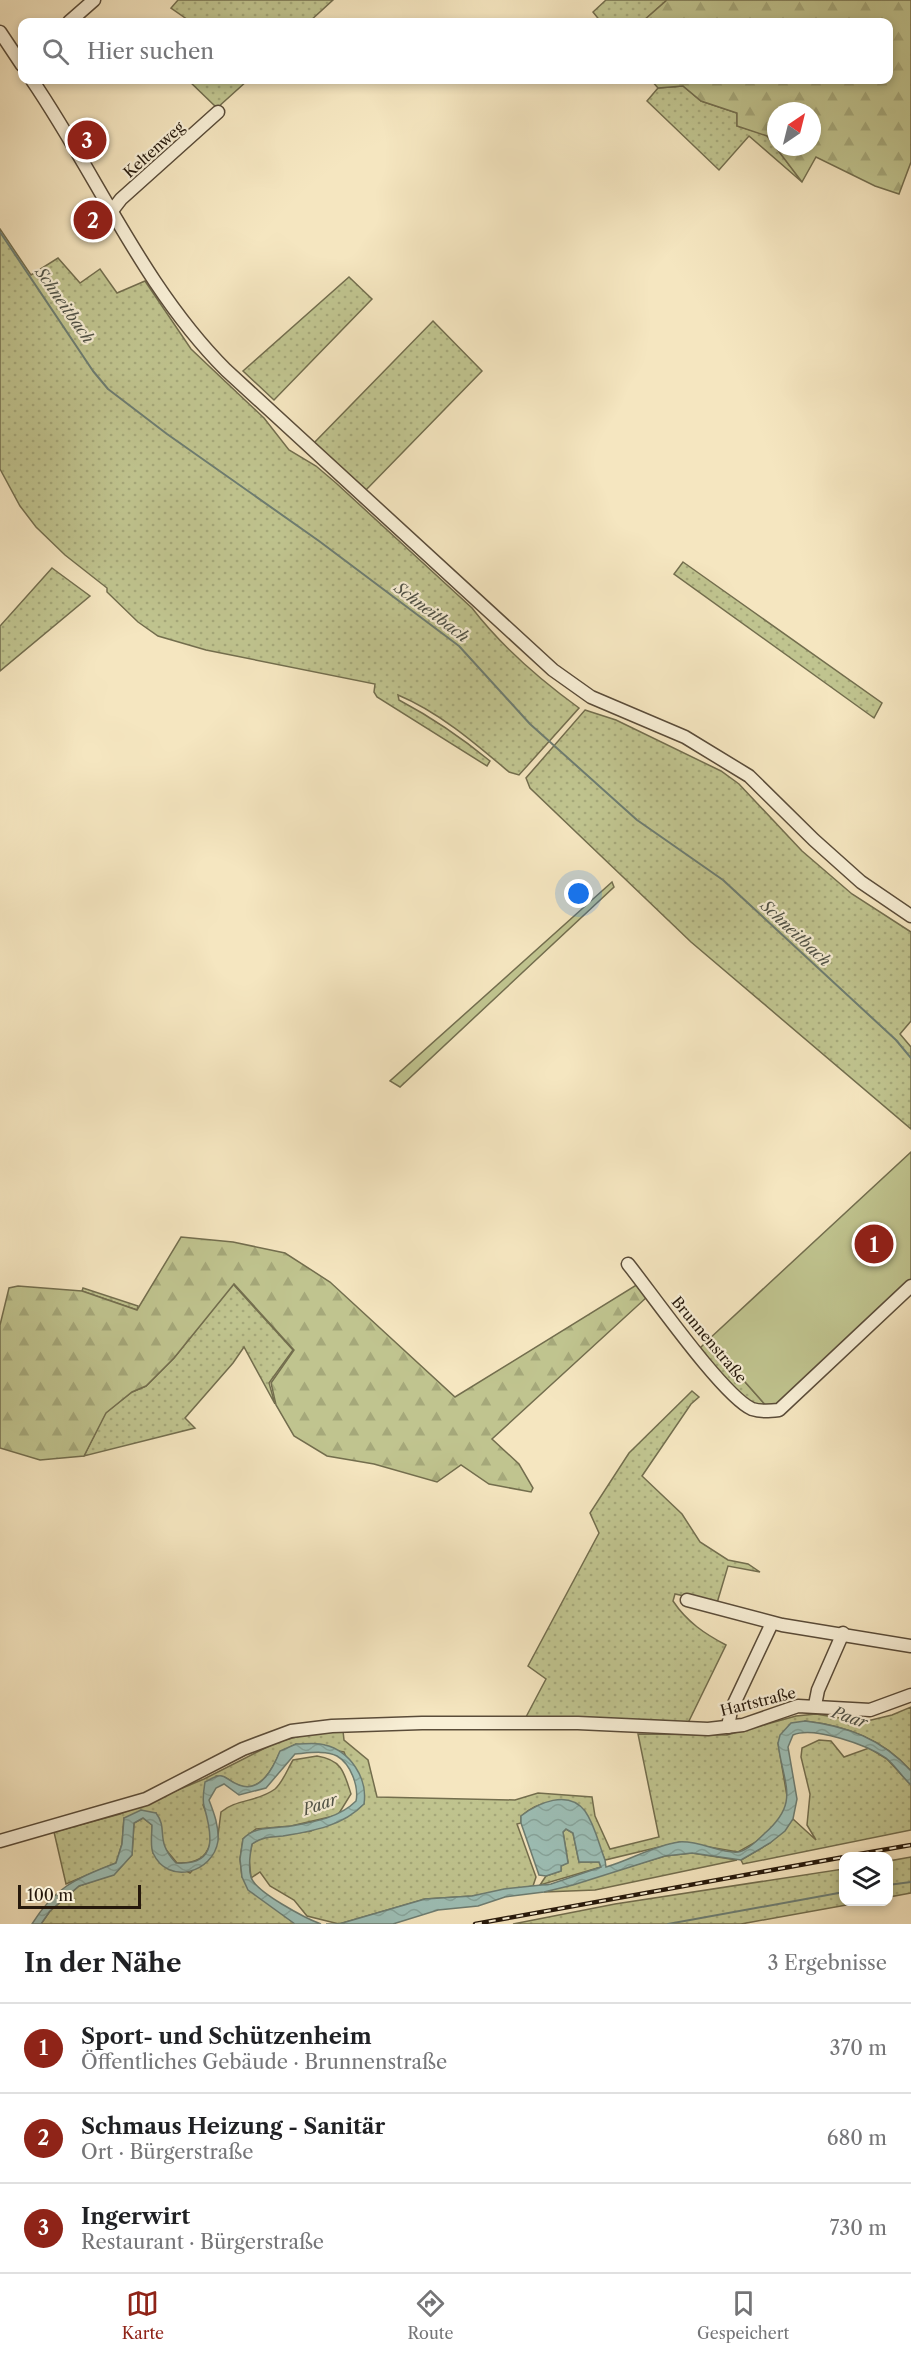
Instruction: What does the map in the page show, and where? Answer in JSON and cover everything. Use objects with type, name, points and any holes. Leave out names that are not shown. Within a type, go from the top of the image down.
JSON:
[{"type":"street","points":[[74,18],[94,0]]},
{"type":"street","points":[[0,32],[18,56]]},
{"type":"street","points":[[34,84],[111,212],[152,274],[190,330],[226,370],[553,670],[591,697],[685,737],[749,776],[861,882],[911,916]]},
{"type":"street","name":"Keltenweg","points":[[111,212],[121,199],[218,112]]},
{"type":"street","name":"Brunnenstraße","points":[[628,1264],[718,1378],[751,1408],[765,1412],[779,1410],[911,1286]]},
{"type":"street","points":[[687,1600],[772,1623],[911,1646]]},
{"type":"street","points":[[729,1727],[731,1710],[772,1623]]},
{"type":"street","points":[[815,1705],[818,1690],[843,1633]]},
{"type":"street","name":"Hartstraße","points":[[0,1841],[146,1799],[243,1749],[291,1731],[332,1725],[422,1723],[578,1723],[681,1730],[743,1725],[787,1708],[815,1705],[870,1710],[911,1695]]},
{"type":"green space","points":[[178,0],[333,0],[313,18],[185,18],[171,8]]},
{"type":"green space","points":[[606,0],[667,0],[647,18],[598,18],[593,12]]},
{"type":"green space","points":[[667,0],[911,0],[911,162],[899,194],[875,186],[816,157],[802,182],[782,156],[821,156],[821,102],[767,102],[767,136],[737,126],[737,113],[701,101],[683,86],[658,88],[654,84],[893,84],[893,18],[647,18]]},
{"type":"green space","points":[[192,84],[244,84],[217,108]]},
{"type":"green space","points":[[683,86],[701,101],[737,113],[737,126],[767,135],[767,152],[749,136],[719,170],[647,101],[658,88]]},
{"type":"green space","points":[[772,156],[783,156],[802,182]]},
{"type":"green space","points":[[0,229],[31,275],[58,258],[80,283],[100,269],[117,293],[145,281],[191,349],[264,418],[289,450],[316,466],[336,483],[472,608],[522,662],[579,708],[519,775],[509,772],[456,729],[428,710],[398,695],[399,700],[479,752],[490,761],[487,766],[377,697],[374,692],[375,684],[206,650],[158,636],[138,622],[107,592],[107,588],[65,555],[36,527],[20,506],[0,469]]},
{"type":"green space","points":[[349,277],[372,299],[274,400],[243,371]]},
{"type":"green space","points":[[433,321],[482,371],[365,491],[312,445]]},
{"type":"green space","points":[[683,562],[882,703],[874,718],[674,574]]},
{"type":"green space","points":[[52,568],[90,596],[0,671],[0,626]]},
{"type":"green space","points":[[585,710],[616,720],[721,771],[739,784],[802,851],[852,894],[911,932],[911,1021],[900,1034],[911,1047],[911,1129],[691,942],[530,788],[526,778]]},
{"type":"green space","points":[[612,882],[614,887],[400,1087],[390,1081]]},
{"type":"green space","points":[[911,1152],[911,1281],[779,1405],[768,1408],[708,1340]]},
{"type":"green space","points":[[181,1237],[233,1242],[285,1253],[330,1282],[455,1397],[638,1284],[647,1297],[492,1439],[519,1464],[533,1488],[531,1492],[489,1484],[461,1465],[437,1482],[374,1464],[327,1456],[294,1436],[276,1405],[271,1383],[294,1350],[234,1284],[174,1358],[146,1386],[132,1392],[106,1413],[84,1456],[40,1460],[0,1448],[0,1325],[9,1288],[18,1286],[82,1291],[137,1310]]},
{"type":"green space","points":[[233,1284],[293,1350],[269,1383],[275,1404],[244,1347],[185,1418],[195,1428],[84,1456],[105,1413],[132,1392],[146,1386],[174,1358]]},
{"type":"green space","points":[[83,1288],[138,1306],[137,1310],[82,1291]]},
{"type":"green space","points":[[708,1340],[768,1408],[747,1399],[722,1376],[700,1348]]},
{"type":"green space","points":[[692,1391],[699,1397],[691,1404],[642,1476],[682,1514],[700,1542],[728,1560],[748,1564],[760,1572],[728,1566],[717,1603],[675,1594],[673,1601],[690,1621],[726,1645],[688,1723],[526,1717],[546,1679],[528,1666],[599,1533],[590,1513],[629,1453]]},
{"type":"green space","points":[[911,1707],[911,1771],[889,1750],[876,1742],[835,1726],[805,1721],[778,1743],[788,1802],[780,1821],[756,1842],[738,1852],[680,1842],[605,1860],[584,1810],[544,1803],[521,1816],[521,1823],[517,1824],[536,1877],[533,1886],[472,1896],[425,1899],[339,1924],[307,1916],[294,1900],[270,1886],[260,1872],[251,1878],[249,1858],[252,1844],[261,1838],[311,1831],[364,1804],[344,1752],[296,1744],[280,1752],[265,1778],[253,1786],[238,1785],[226,1778],[216,1776],[203,1805],[210,1826],[210,1845],[199,1859],[190,1862],[177,1863],[163,1846],[156,1813],[124,1818],[122,1844],[116,1863],[66,1884],[54,1832],[120,1814],[204,1779],[277,1742],[312,1733],[343,1731],[344,1740],[368,1760],[377,1797],[515,1800],[538,1793],[592,1797],[595,1816],[610,1849],[659,1837],[638,1734],[727,1735],[796,1716],[816,1714],[863,1722],[892,1715]]},
{"type":"green space","points":[[819,1740],[831,1741],[844,1757],[869,1748],[887,1759],[911,1785],[911,1830],[743,1864],[741,1860],[770,1843],[793,1819],[816,1840],[807,1825],[810,1794],[801,1757],[802,1748]]},
{"type":"green space","points":[[317,1756],[337,1764],[346,1779],[351,1794],[338,1815],[291,1826],[256,1829],[243,1839],[240,1859],[242,1877],[295,1924],[41,1924],[50,1911],[79,1886],[114,1874],[132,1855],[134,1823],[143,1818],[152,1825],[153,1853],[190,1873],[217,1843],[221,1812],[275,1789],[293,1760]]},
{"type":"green space","points":[[566,1829],[573,1833],[579,1862],[599,1862],[601,1867],[540,1885],[546,1876],[561,1871],[561,1866],[568,1862],[563,1832]]},
{"type":"green space","points":[[692,1853],[737,1860],[595,1890],[544,1892],[665,1856]]},
{"type":"green space","points":[[911,1857],[911,1893],[893,1896],[893,1860]]},
{"type":"green space","points":[[839,1870],[839,1906],[841,1906],[741,1924],[513,1924],[615,1904]]},
{"type":"water","points":[[805,1721],[820,1723],[863,1736],[888,1750],[911,1771],[911,1785],[886,1758],[866,1748],[827,1735],[802,1733],[793,1735],[788,1747],[797,1799],[793,1819],[785,1831],[770,1843],[741,1860],[692,1853],[665,1856],[573,1885],[544,1892],[505,1897],[478,1906],[438,1910],[393,1924],[339,1924],[425,1899],[472,1896],[504,1889],[551,1884],[601,1867],[599,1862],[579,1862],[573,1833],[566,1829],[563,1832],[568,1863],[561,1866],[561,1871],[546,1876],[539,1875],[521,1823],[521,1816],[553,1800],[570,1801],[578,1804],[585,1811],[594,1829],[606,1867],[679,1842],[732,1852],[745,1850],[775,1823],[786,1802],[786,1782],[778,1743],[780,1735],[791,1723]]},
{"type":"water","points":[[296,1744],[322,1744],[334,1748],[349,1759],[360,1775],[364,1804],[347,1818],[327,1826],[266,1838],[252,1844],[250,1873],[255,1883],[271,1897],[321,1924],[295,1924],[248,1890],[242,1877],[240,1859],[243,1839],[254,1831],[326,1818],[342,1812],[356,1801],[355,1783],[346,1764],[333,1754],[317,1752],[295,1754],[266,1788],[239,1795],[224,1784],[216,1788],[209,1800],[217,1825],[218,1841],[208,1861],[199,1868],[179,1872],[169,1870],[160,1863],[152,1850],[152,1825],[143,1818],[134,1823],[132,1855],[114,1875],[79,1886],[50,1911],[41,1924],[32,1924],[58,1892],[78,1879],[116,1863],[122,1844],[124,1818],[141,1810],[156,1813],[160,1819],[165,1848],[176,1863],[190,1863],[200,1859],[206,1854],[210,1837],[203,1803],[205,1782],[217,1776],[223,1776],[239,1785],[254,1786],[266,1777],[280,1751]]},
{"type":"waterway","name":"Schneitbach","points":[[0,232],[93,371],[108,389],[167,434],[319,541],[459,646],[530,724],[637,820],[723,880],[896,1040],[911,1058]]},
{"type":"waterway","points":[[893,1884],[911,1882]]},
{"type":"waterway","points":[[668,1924],[839,1893]]},
{"type":"railway","points":[[871,1852],[911,1845]]},
{"type":"railway","points":[[475,1924],[839,1858]]},
{"type":"place","name":"Ingerwirt","points":[[87,140]]},
{"type":"place","name":"Schmaus Heizung - Sanitär","points":[[93,220]]},
{"type":"place","name":"Sport- und Schützenheim","points":[[874,1244]]},
{"type":"water label","name":"Paar","points":[[850,1717]]},
{"type":"water label","name":"Paar","points":[[320,1804]]}]
